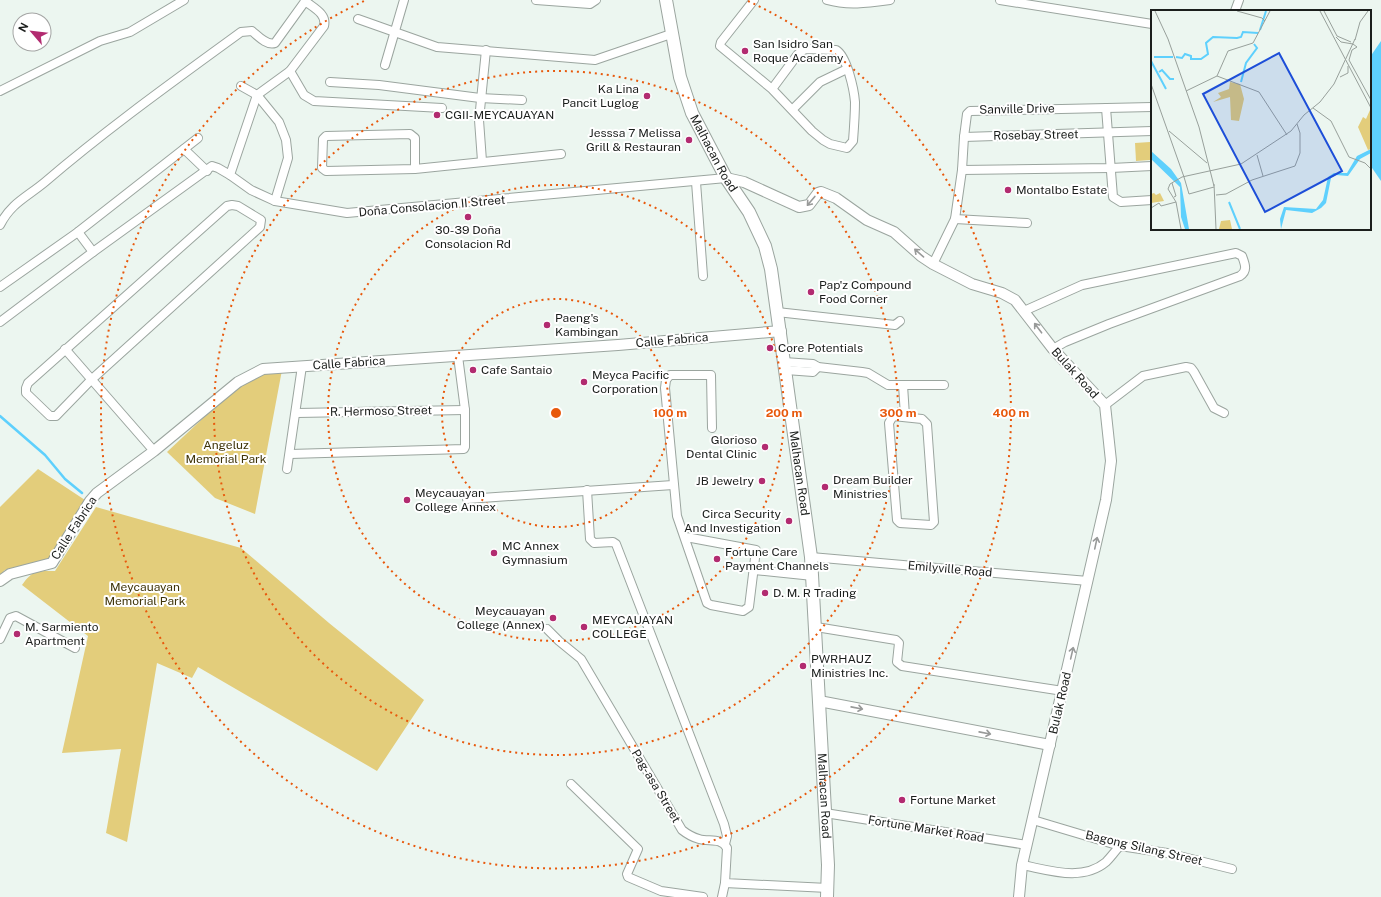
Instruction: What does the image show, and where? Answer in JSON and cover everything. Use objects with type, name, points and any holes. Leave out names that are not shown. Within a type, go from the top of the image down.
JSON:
[{"type":"main road","name":"Malhacan Road","points":[[666,0],[680,77],[692,113],[726,178],[749,212],[764,246],[771,269],[781,331],[813,576],[825,813],[827,893]]},
{"type":"street","points":[[0,91],[100,41],[130,32],[184,0]]},
{"type":"street","points":[[385,65],[404,0]]},
{"type":"street","points":[[536,0],[590,4],[596,0]]},
{"type":"street","points":[[754,0],[721,42],[720,46],[772,88],[812,131],[823,140],[830,144],[847,148],[853,141],[855,101],[848,69],[843,56],[836,50],[805,49],[798,54],[772,88]]},
{"type":"street","points":[[827,0],[840,4],[860,4],[890,0]]},
{"type":"street","points":[[1000,0],[1151,24]]},
{"type":"street","points":[[1235,10],[1239,0]]},
{"type":"street","points":[[0,225],[3,211],[86,146],[240,32],[252,31],[267,43],[275,43],[306,1],[323,15],[325,21],[324,26],[290,71],[257,95],[230,175]]},
{"type":"street","points":[[358,19],[437,47],[595,60],[603,59],[671,34]]},
{"type":"street","points":[[482,161],[478,120],[486,50]]},
{"type":"street","points":[[793,109],[820,82],[848,69]]},
{"type":"street","points":[[290,71],[304,95],[314,101],[442,108]]},
{"type":"street","points":[[330,82],[379,85],[480,98],[522,100]]},
{"type":"street","points":[[240,86],[257,95],[280,122],[286,140],[288,158],[275,201]]},
{"type":"street","name":"Sanville Drive","points":[[933,264],[955,219],[962,170],[967,114],[974,110],[1151,107]]},
{"type":"street","points":[[1106,108],[1114,196],[1121,202],[1151,200]]},
{"type":"street","name":"Rosebay Street","points":[[964,136],[1108,134],[1151,131]]},
{"type":"street","points":[[415,169],[415,138],[410,134],[326,136],[322,139],[322,168],[324,170],[415,169],[561,154]]},
{"type":"street","points":[[0,287],[78,232],[198,138]]},
{"type":"street","points":[[0,322],[93,252],[207,171],[184,148]]},
{"type":"street","name":"Doña Consolacion II Street","points":[[207,171],[212,166],[230,175],[251,190],[275,201],[347,213],[696,182],[726,178]]},
{"type":"street","points":[[962,170],[1151,166]]},
{"type":"street","name":"Bulak Road","points":[[726,178],[744,182],[799,207],[809,205],[818,193],[828,194],[867,220],[894,232],[921,256],[933,264],[972,284],[1002,293],[1015,300],[1053,349],[1105,405],[1111,461],[1106,500],[1022,866],[1019,897]]},
{"type":"street","points":[[696,182],[703,276]]},
{"type":"street","points":[[228,206],[238,206],[261,220],[260,227],[91,380],[53,417],[50,416],[26,393],[26,388],[28,383],[65,349],[228,206]]},
{"type":"street","points":[[955,219],[1027,223]]},
{"type":"street","points":[[78,232],[93,252]]},
{"type":"street","points":[[1024,311],[1082,285],[1236,253],[1242,256],[1246,268],[1244,273],[1240,276],[1109,324],[1065,342],[1053,349]]},
{"type":"street","points":[[777,312],[895,325],[900,321]]},
{"type":"street","name":"Calle Fabrica","points":[[0,581],[10,574],[52,563],[94,497],[154,451],[242,379],[269,368],[618,345],[781,331]]},
{"type":"street","points":[[65,349],[154,451]]},
{"type":"street","points":[[290,454],[460,450],[465,447],[464,410],[458,356]]},
{"type":"street","points":[[785,366],[813,364],[818,367],[857,371],[868,373],[882,383],[903,385],[944,385]]},
{"type":"street","points":[[287,469],[297,413],[302,366]]},
{"type":"street","points":[[1105,405],[1143,376],[1186,367],[1191,368],[1194,372],[1214,408],[1224,413]]},
{"type":"street","points":[[686,537],[755,549],[757,551],[748,607],[746,610],[743,611],[707,603],[703,596],[686,537],[677,516],[665,388],[666,380],[670,375],[711,375],[712,428]]},
{"type":"street","points":[[903,385],[905,416]]},
{"type":"street","name":"R. Hermoso Street","points":[[297,413],[464,410]]},
{"type":"street","points":[[893,416],[905,416],[922,418],[927,424],[934,522],[931,525],[900,523],[897,520],[889,423],[893,416]]},
{"type":"street","points":[[467,499],[673,485]]},
{"type":"street","points":[[587,490],[590,539],[594,543],[614,543],[621,557],[724,824],[727,836],[725,844],[727,848],[725,883],[722,897]]},
{"type":"street","name":"Emilyville Road","points":[[811,557],[1088,581]]},
{"type":"street","points":[[754,570],[813,576]]},
{"type":"street","points":[[0,639],[10,618],[16,616],[75,648]]},
{"type":"street","points":[[816,626],[896,640],[899,643],[897,662],[902,666],[1063,691]]},
{"type":"street","name":"Pag-asa Street","points":[[547,629],[581,659],[682,830],[690,836],[700,840],[722,841],[725,844]]},
{"type":"street","points":[[819,701],[1050,745]]},
{"type":"street","points":[[571,784],[638,849],[627,874],[628,877],[661,891],[703,897]]},
{"type":"street","name":"Fortune Market Road","points":[[825,813],[1027,845]]},
{"type":"street","name":"Bagong Silang Street","points":[[1033,820],[1120,846],[1167,853],[1232,869]]},
{"type":"street","points":[[1022,866],[1068,874],[1088,871],[1106,861],[1120,846]]},
{"type":"street","points":[[725,883],[827,893]]},
{"type":"green space","points":[[1150,142],[1150,160],[1136,161],[1135,143]]},
{"type":"green space","name":"Angeluz Memorial Park","points":[[282,370],[255,514],[215,498],[167,452],[233,390],[260,374]]},
{"type":"green space","points":[[38,469],[85,500],[48,561],[5,570],[0,575],[0,507]]},
{"type":"green space","name":"Meycauayan Memorial Park","points":[[96,507],[241,548],[329,623],[424,700],[377,771],[198,667],[192,678],[157,663],[127,842],[106,833],[121,749],[62,753],[88,636],[22,585],[29,576],[36,572],[55,571]]},
{"type":"water","points":[[1381,41],[1381,181],[1371,166],[1371,56]]},
{"type":"waterway","points":[[0,416],[45,455],[65,479],[82,493]]},
{"type":"place","name":"San Isidro San Roque Academy","points":[[745,51]]},
{"type":"place","name":"Ka Lina Pancit Luglog","points":[[647,96]]},
{"type":"place","name":"CGII-MEYCAUAYAN","points":[[437,115]]},
{"type":"place","name":"Jesssa 7 Melissa Grill & Restauran","points":[[689,140]]},
{"type":"place","name":"Montalbo Estate","points":[[1008,190]]},
{"type":"place","name":"30-39 Doña Consolacion Rd","points":[[468,217]]},
{"type":"place","name":"Pap'z Compound Food Corner","points":[[811,292]]},
{"type":"place","name":"Paeng's Kambingan","points":[[547,325]]},
{"type":"place","name":"Core Potentials","points":[[770,348]]},
{"type":"place","name":"Cafe Santaio","points":[[473,370]]},
{"type":"place","name":"Meyca Pacific Corporation","points":[[584,382]]},
{"type":"place","name":"Glorioso Dental Clinic","points":[[765,447]]},
{"type":"place","name":"JB Jewelry","points":[[762,481]]},
{"type":"place","name":"Dream Builder Ministries","points":[[825,487]]},
{"type":"place","name":"Meycauayan College Annex","points":[[407,500]]},
{"type":"place","name":"Circa Security And Investigation","points":[[789,521]]},
{"type":"place","name":"MC Annex Gymnasium","points":[[494,553]]},
{"type":"place","name":"Fortune Care Payment Channels","points":[[717,559]]},
{"type":"place","name":"D. M. R Trading","points":[[765,593]]},
{"type":"place","name":"Meycauayan College (Annex)","points":[[553,618]]},
{"type":"place","name":"MEYCAUAYAN COLLEGE","points":[[584,627]]},
{"type":"place","name":"M. Sarmiento Apartment","points":[[17,634]]},
{"type":"place","name":"PWRHAUZ Ministries Inc.","points":[[803,666]]},
{"type":"place","name":"Fortune Market","points":[[902,800]]}]
